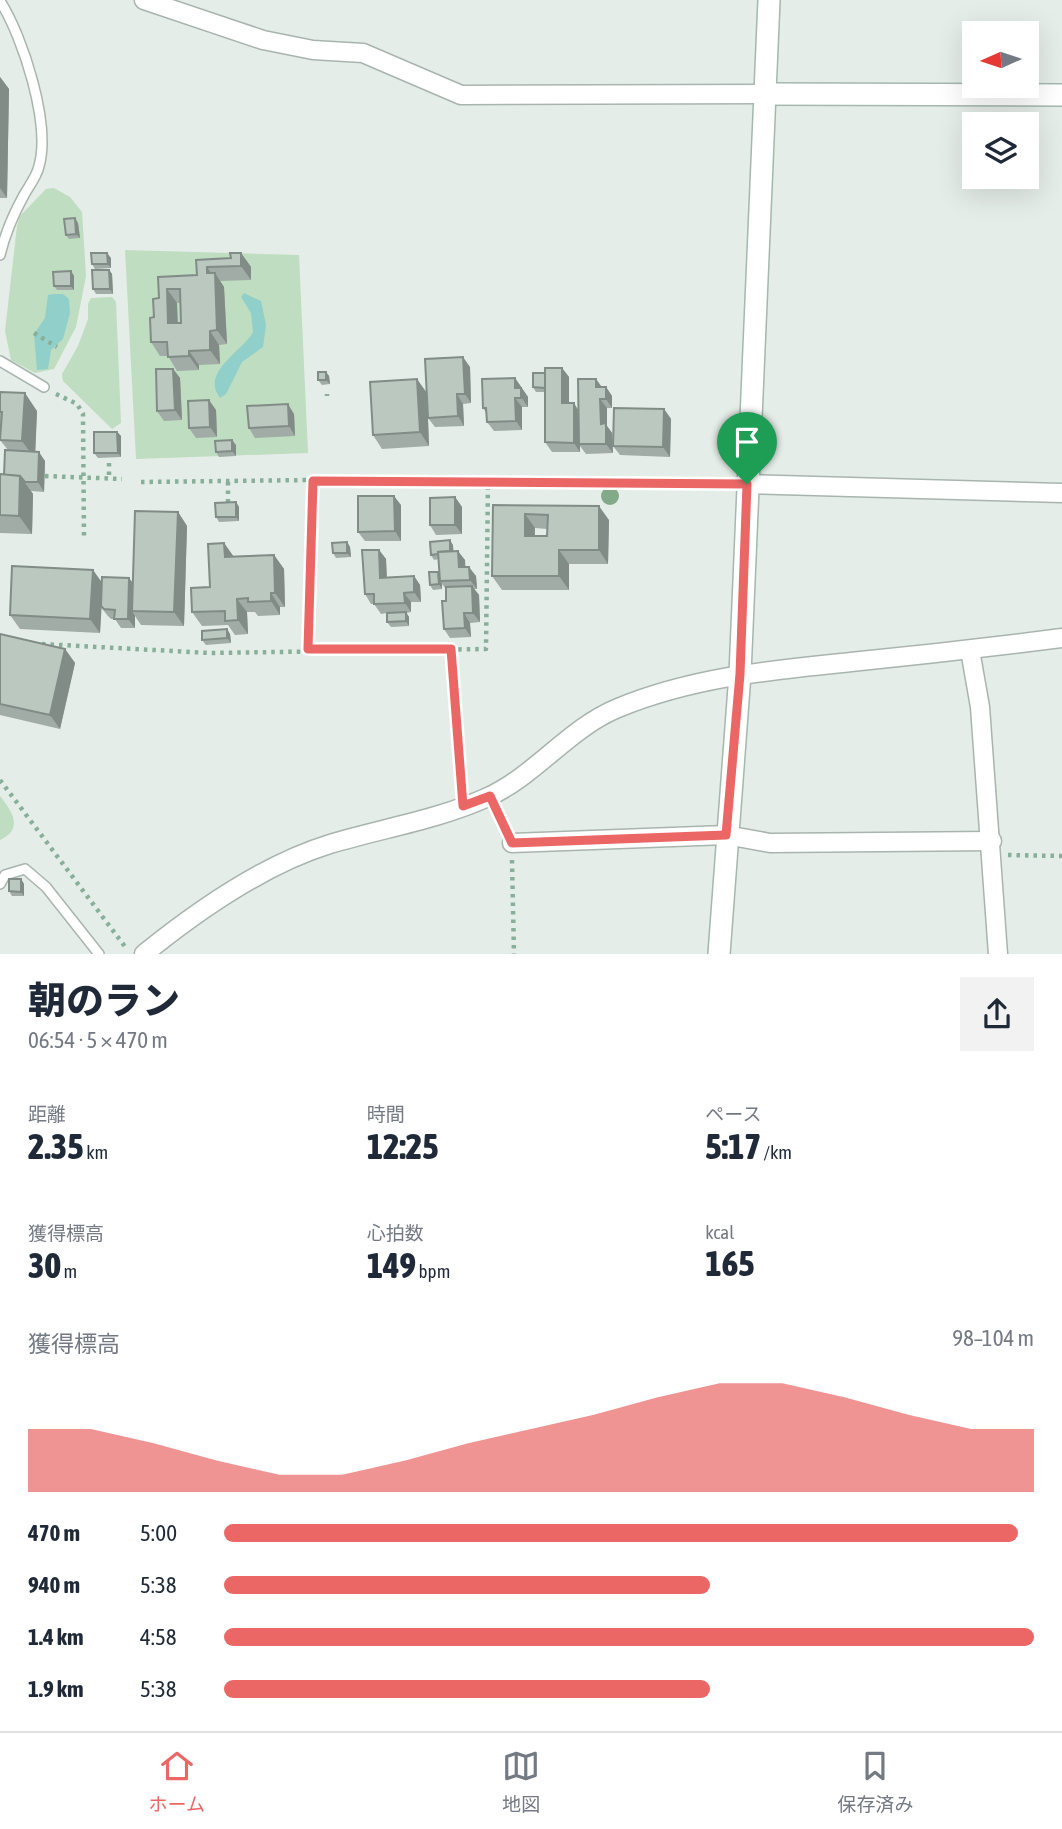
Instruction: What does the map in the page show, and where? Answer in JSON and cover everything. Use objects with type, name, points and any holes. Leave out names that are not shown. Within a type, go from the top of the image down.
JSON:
[{"type":"street","points":[[144,0],[262,40],[313,50],[363,53],[460,95],[1062,95]]},
{"type":"street","points":[[719,954],[740,674],[769,0]]},
{"type":"street","points":[[747,484],[1062,493]]},
{"type":"street","points":[[144,954],[172,932],[248,882],[328,845],[423,821],[490,796],[543,760],[584,725],[617,708],[666,690],[740,674],[1062,638]]},
{"type":"street","points":[[970,650],[980,707],[998,954]]},
{"type":"street","points":[[512,843],[726,835],[769,843],[992,848]]},
{"type":"lane","points":[[0,1],[19,36],[34,85],[41,142],[39,166],[16,209],[0,255]]},
{"type":"lane","points":[[0,361],[44,387]]},
{"type":"lane","points":[[0,884],[5,875],[25,869],[46,887],[99,954]]},
{"type":"path","points":[[34,333],[57,347]]},
{"type":"path","points":[[44,387],[77,404],[83,414],[84,539]]},
{"type":"path","points":[[109,463],[109,478]]},
{"type":"path","points":[[45,476],[122,479]]},
{"type":"path","points":[[308,649],[313,481]]},
{"type":"path","points":[[141,482],[747,484]]},
{"type":"path","points":[[228,482],[228,508]]},
{"type":"path","points":[[43,644],[160,652],[486,649],[488,482]]},
{"type":"path","points":[[451,649],[463,806]]},
{"type":"path","points":[[0,780],[131,954]]},
{"type":"path","points":[[490,796],[512,843],[514,954]]},
{"type":"path","points":[[992,848],[1062,856]]},
{"type":"green space","points":[[54,188],[70,197],[82,212],[86,276],[76,327],[54,369],[35,373],[11,360],[5,331],[20,216],[46,189]]},
{"type":"green space","points":[[125,250],[299,255],[308,453],[136,459]]},
{"type":"green space","points":[[112,297],[116,302],[121,423],[112,429],[63,381],[62,374],[78,346],[88,319],[88,304],[91,298]]},
{"type":"green space","points":[[0,796],[12,814],[14,825],[12,831],[0,840]]},
{"type":"water","points":[[244,293],[261,301],[266,325],[263,347],[242,362],[226,394],[220,398],[215,388],[219,371],[253,332],[251,313],[241,297]]},
{"type":"water","points":[[63,294],[69,299],[70,313],[63,339],[51,350],[48,369],[37,370],[34,334],[45,318],[48,295]]},
{"type":"building","points":[[75,218],[76,234],[66,235],[64,219]]},
{"type":"building","points":[[91,253],[107,253],[108,264],[92,264]]},
{"type":"building","points":[[230,253],[241,253],[241,266],[207,267],[207,273],[215,273],[217,330],[210,331],[210,350],[189,351],[189,356],[168,357],[167,342],[151,342],[150,318],[154,317],[153,299],[159,298],[158,277],[197,275],[196,260],[231,258]],"holes":[[[167,289],[180,289],[181,323],[168,323]]]},
{"type":"building","points":[[92,270],[109,270],[110,289],[93,289]]},
{"type":"building","points":[[71,271],[71,286],[54,286],[53,272]]},
{"type":"building","points":[[463,357],[465,394],[457,394],[458,416],[428,418],[425,359]]},
{"type":"building","points":[[545,368],[562,368],[562,403],[574,403],[574,443],[545,442]]},
{"type":"building","points":[[156,369],[173,369],[175,410],[157,411]]},
{"type":"building","points":[[318,372],[326,372],[326,380],[318,380]]},
{"type":"building","points":[[533,373],[545,373],[545,388],[533,387]]},
{"type":"building","points":[[515,378],[515,388],[521,388],[521,398],[515,398],[516,421],[487,422],[486,408],[483,408],[482,379]]},
{"type":"building","points":[[417,379],[420,432],[373,435],[370,382]]},
{"type":"building","points":[[578,379],[596,379],[596,387],[606,387],[606,399],[600,399],[601,424],[606,423],[606,444],[579,444]]},
{"type":"building","points":[[0,392],[25,393],[22,441],[0,440]]},
{"type":"building","points":[[209,400],[210,427],[189,428],[188,401]]},
{"type":"building","points":[[288,404],[289,426],[249,428],[247,406]]},
{"type":"building","points":[[614,408],[664,409],[663,447],[613,446]]},
{"type":"building","points":[[94,432],[117,432],[118,453],[94,453]]},
{"type":"building","points":[[232,440],[232,451],[216,452],[215,441]]},
{"type":"building","points":[[5,450],[39,452],[38,482],[25,482],[20,476],[4,475]]},
{"type":"building","points":[[0,474],[20,476],[19,516],[0,515]]},
{"type":"building","points":[[358,496],[394,496],[395,531],[358,532]]},
{"type":"building","points":[[455,497],[455,525],[430,525],[430,498]]},
{"type":"building","points":[[236,502],[236,517],[216,517],[215,503]]},
{"type":"building","points":[[493,505],[599,506],[599,550],[559,550],[559,576],[492,576]],"holes":[[[525,514],[548,515],[547,536],[525,536]]]},
{"type":"building","points":[[135,511],[178,512],[174,612],[132,611]]},
{"type":"building","points":[[450,540],[450,551],[431,555],[430,542]]},
{"type":"building","points":[[347,542],[347,553],[333,553],[332,543]]},
{"type":"building","points":[[224,543],[225,557],[274,555],[275,593],[271,593],[271,601],[248,602],[248,598],[237,599],[238,620],[225,621],[225,611],[192,612],[191,588],[210,587],[208,544]]},
{"type":"building","points":[[362,550],[379,550],[380,578],[414,576],[414,592],[404,593],[405,603],[374,604],[374,594],[365,594]]},
{"type":"building","points":[[458,551],[459,567],[469,567],[470,580],[440,581],[438,552]]},
{"type":"building","points":[[12,566],[93,570],[90,619],[10,615]]},
{"type":"building","points":[[429,572],[438,572],[439,584],[430,585]]},
{"type":"building","points":[[102,577],[129,578],[128,619],[114,619],[115,610],[101,606]]},
{"type":"building","points":[[472,586],[473,613],[464,613],[465,628],[444,629],[442,601],[446,601],[446,587]]},
{"type":"building","points":[[406,612],[406,621],[387,622],[387,613]]},
{"type":"building","points":[[227,629],[227,638],[202,640],[202,631]]},
{"type":"building","points":[[0,634],[65,649],[50,715],[0,704]]},
{"type":"building","points":[[9,879],[21,879],[21,892],[9,891]]},
{"type":"route","points":[[313,481],[747,484],[740,674],[726,835],[512,843],[490,796],[463,806],[451,649],[308,649],[313,481]]}]
